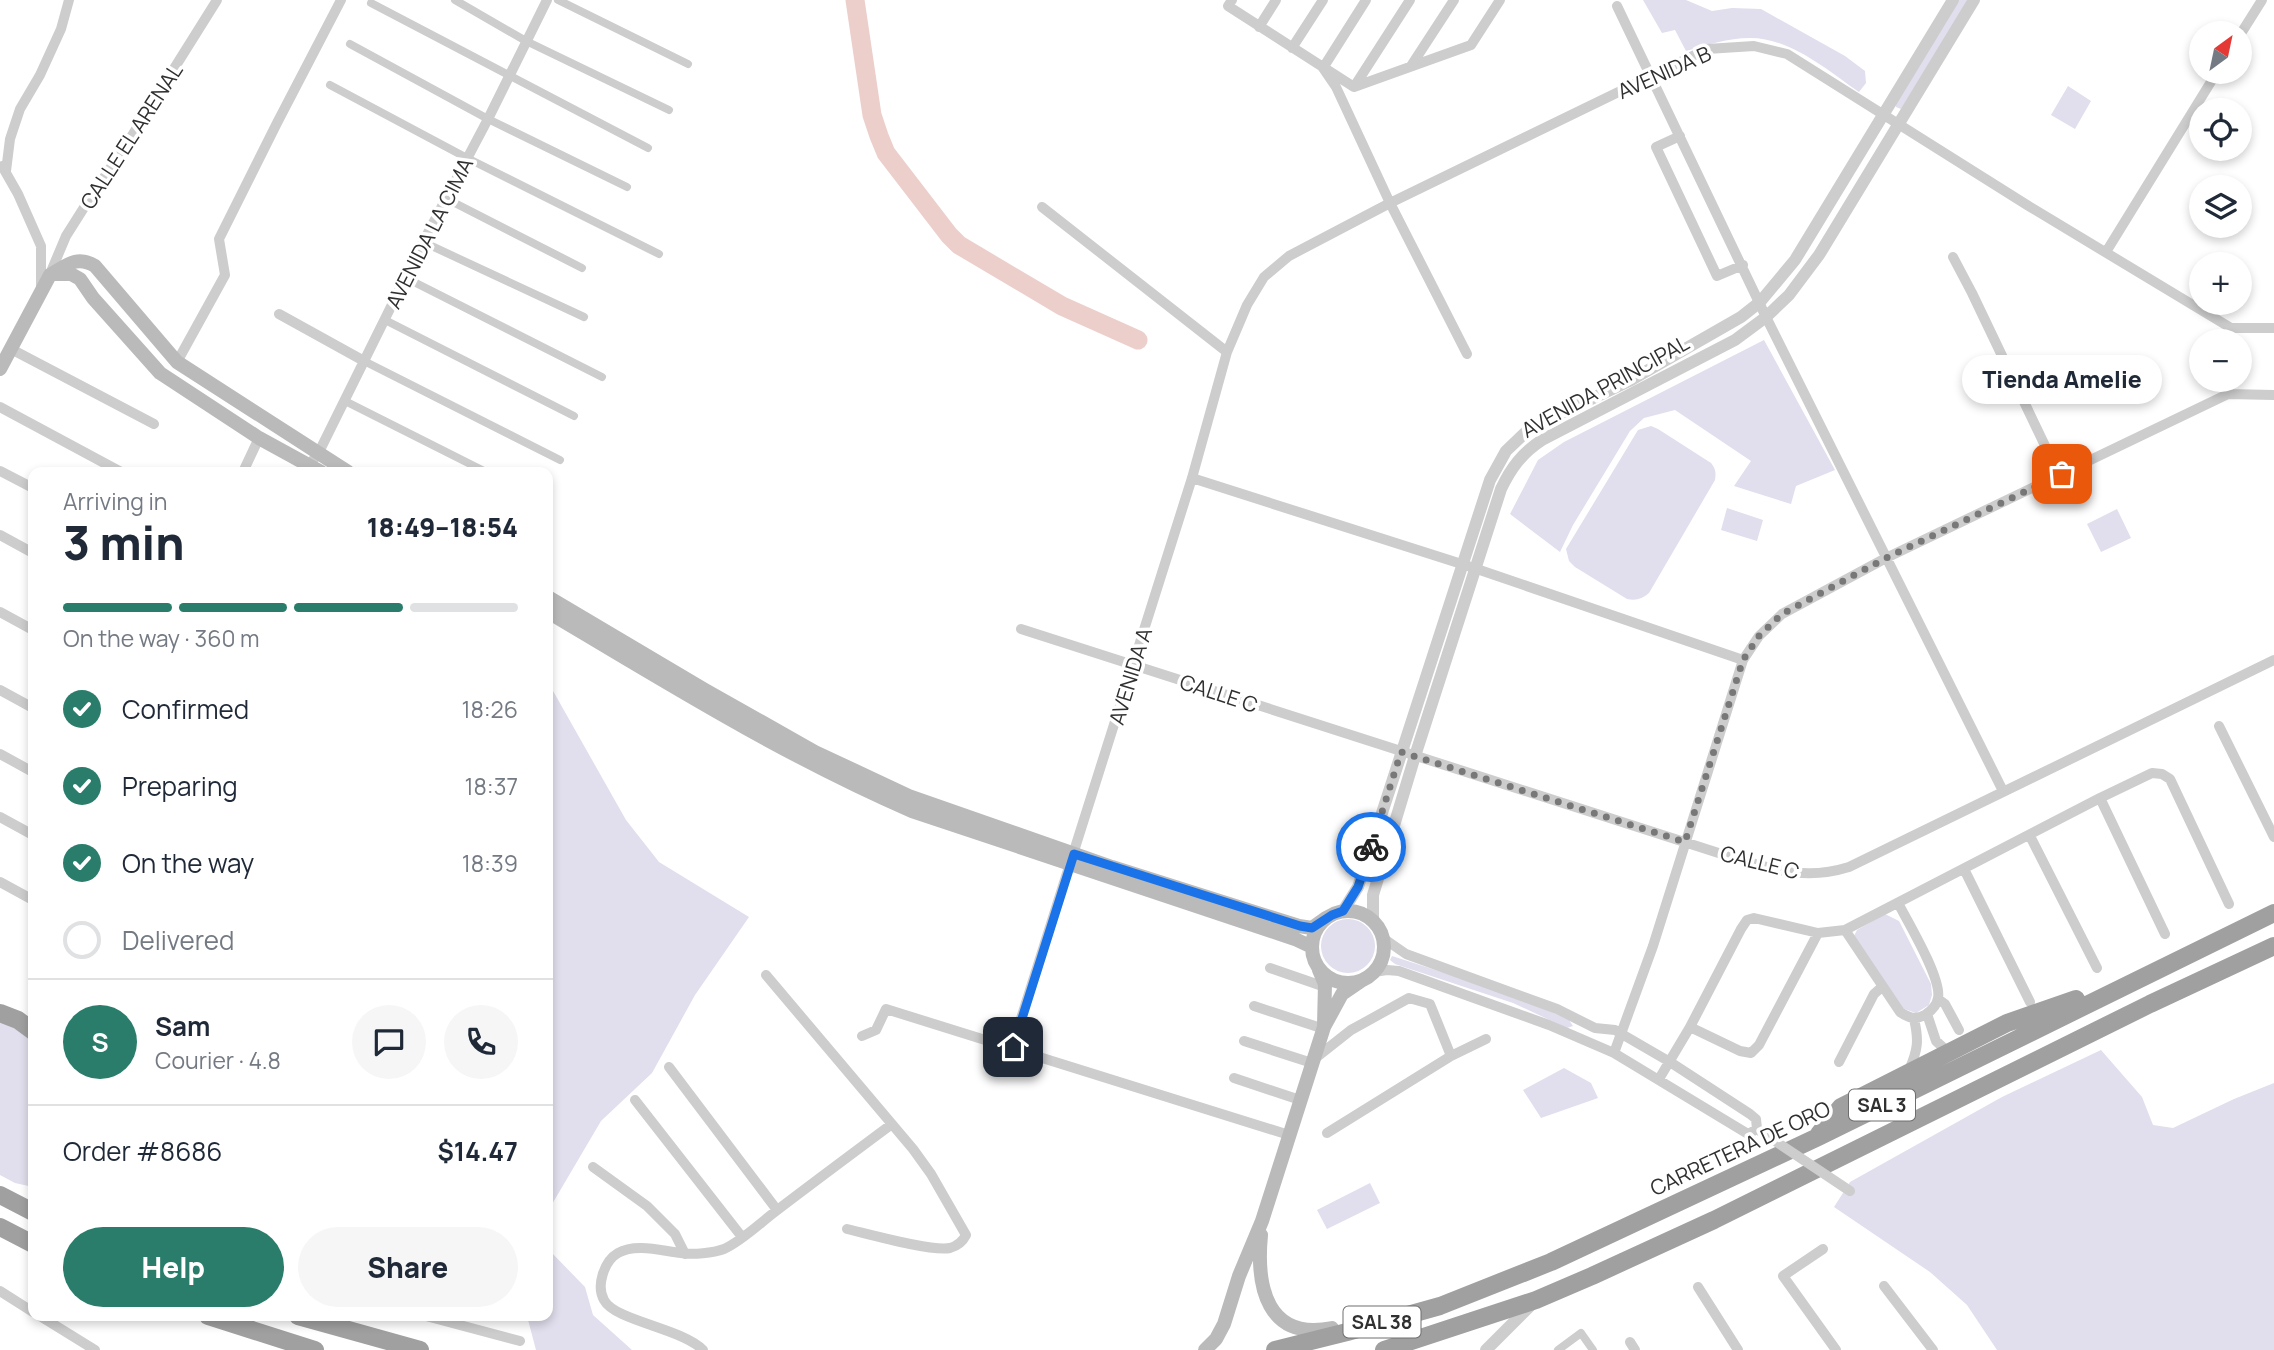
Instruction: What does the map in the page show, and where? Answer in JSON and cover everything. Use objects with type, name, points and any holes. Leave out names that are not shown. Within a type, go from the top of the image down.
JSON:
[{"type":"highway","name":"CARRETERA DE ORO","points":[[1486,1288],[1551,1262],[1818,1137],[2274,913]]},
{"type":"highway","name":"SAL 3","points":[[1536,1300],[1714,1220],[2137,1010],[2274,946]]},
{"type":"highway","points":[[1818,1137],[1840,1107],[1948,1052],[2007,1023],[2071,1001],[2105,985],[2161,968]]},
{"type":"highway","points":[[0,1005],[28,1019]]},
{"type":"highway","points":[[0,1013],[28,1027]]},
{"type":"highway","points":[[1750,1167],[1747,1181],[1755,1193],[1763,1195],[1777,1189]]},
{"type":"highway","points":[[0,1186],[28,1195]]},
{"type":"highway","points":[[1701,1191],[1717,1198],[1719,1212],[1714,1220]]},
{"type":"highway","points":[[0,1195],[28,1209]]},
{"type":"highway","points":[[0,1227],[28,1241]]},
{"type":"highway","name":"SAL 38","points":[[1275,1350],[1440,1306],[1486,1288]]},
{"type":"highway","name":"SAL 38","points":[[1394,1349],[1536,1300]]},
{"type":"highway","points":[[224,1321],[315,1350]]},
{"type":"highway","points":[[311,1321],[360,1339],[420,1350]]},
{"type":"highway","points":[[323,1321],[360,1339]]},
{"type":"main road","points":[[0,369],[50,275],[73,261],[85,260],[95,266],[177,362],[316,464]]},
{"type":"main road","points":[[50,275],[71,274],[80,279],[93,298],[160,373],[259,438],[316,464]]},
{"type":"main road","points":[[553,600],[705,690],[861,775],[1073,859],[1312,947]]},
{"type":"main road","points":[[553,615],[696,701],[793,754],[867,792],[912,811],[1300,926],[1312,928],[1343,911],[1354,911],[1373,920],[1383,938],[1383,957],[1374,972],[1342,994],[1323,1031],[1262,1221],[1239,1276],[1224,1324],[1216,1339],[1205,1350]]},
{"type":"main road","points":[[1323,1031],[1325,987],[1312,947],[1316,931],[1326,918]]},
{"type":"main road","points":[[1317,964],[1322,972],[1337,981],[1361,981]]},
{"type":"main road","points":[[1262,1221],[1259,1262],[1263,1293],[1273,1311],[1288,1324],[1315,1331],[1440,1306]]},
{"type":"street","points":[[41,291],[41,246],[3,167],[20,109],[40,75],[61,29],[69,0]]},
{"type":"street","name":"CALLE EL ARENAL","points":[[50,275],[66,236],[134,134],[217,0]]},
{"type":"street","points":[[177,362],[225,275],[219,239],[341,0]]},
{"type":"street","points":[[455,0],[526,41],[669,110]]},
{"type":"street","name":"AVENIDA LA CIMA","points":[[316,464],[384,320],[547,0]]},
{"type":"street","points":[[558,0],[688,64]]},
{"type":"street","points":[[1232,0],[1228,6],[1354,87]]},
{"type":"street","points":[[1259,27],[1276,0]]},
{"type":"street","points":[[1292,48],[1323,0]]},
{"type":"street","points":[[1323,68],[1366,0]]},
{"type":"street","points":[[1354,87],[1410,0]]},
{"type":"street","points":[[1411,66],[1454,0]]},
{"type":"street","points":[[1354,87],[1471,45],[1500,0]]},
{"type":"street","name":"AVENIDA PRINCIPAL","points":[[1343,911],[1358,887],[1490,481],[1506,450],[1530,428],[1653,367],[1741,317],[1760,302],[1795,260],[1953,0]]},
{"type":"street","name":"AVENIDA PRINCIPAL","points":[[1373,920],[1373,895],[1415,756],[1510,470],[1530,448],[1735,340],[1766,317],[1788,295],[1819,255],[1974,0]]},
{"type":"street","points":[[2249,21],[2262,0]]},
{"type":"street","points":[[371,3],[648,148]]},
{"type":"street","points":[[1618,6],[1766,317],[2003,791]]},
{"type":"street","points":[[350,44],[488,119],[627,187]]},
{"type":"street","name":"AVENIDA B","points":[[1247,305],[1265,277],[1289,256],[1390,203],[1707,49],[1754,46],[1787,54],[2231,328]]},
{"type":"street","points":[[1323,68],[1336,87],[1466,355]]},
{"type":"street","points":[[2106,252],[2210,84]]},
{"type":"street","points":[[330,85],[467,158],[659,254]]},
{"type":"street","points":[[1680,136],[1656,148],[1717,276],[1743,265]]},
{"type":"street","points":[[447,199],[582,268]]},
{"type":"street","points":[[1042,206],[1227,352]]},
{"type":"street","points":[[423,242],[584,317]]},
{"type":"street","points":[[1953,257],[2059,475]]},
{"type":"street","points":[[406,278],[602,377]]},
{"type":"street","name":"AVENIDA A","points":[[1013,1047],[1192,478],[1227,352],[1247,305]]},
{"type":"street","points":[[279,314],[364,361],[560,460]]},
{"type":"street","points":[[384,320],[574,416]]},
{"type":"street","points":[[2231,328],[2274,328]]},
{"type":"street","points":[[11,349],[154,424]]},
{"type":"street","points":[[1614,1053],[1653,946],[1743,660],[1759,636],[1782,614],[1886,558],[2228,394],[2274,395]]},
{"type":"street","points":[[345,401],[476,467]]},
{"type":"street","points":[[0,407],[112,467]]},
{"type":"street","points":[[245,467],[259,438]]},
{"type":"street","points":[[0,471],[28,485]]},
{"type":"street","points":[[1192,478],[1463,564],[1743,660]]},
{"type":"street","points":[[0,535],[28,550]]},
{"type":"street","points":[[0,612],[28,627]]},
{"type":"street","name":"CALLE C","points":[[1021,629],[1685,842],[1783,871],[1814,875],[1849,867],[2274,660]]},
{"type":"street","points":[[0,690],[28,705]]},
{"type":"street","points":[[2219,726],[2274,837]]},
{"type":"street","points":[[0,754],[28,769]]},
{"type":"street","points":[[1659,1079],[1747,920],[1766,920],[1818,933],[1845,930],[2152,773],[2170,779],[2229,904]]},
{"type":"street","points":[[2099,798],[2165,934]]},
{"type":"street","points":[[0,817],[28,832]]},
{"type":"street","points":[[2030,836],[2097,968]]},
{"type":"street","points":[[1964,869],[2030,1002]]},
{"type":"street","points":[[0,882],[28,897]]},
{"type":"street","points":[[1845,930],[1900,1012],[1914,1019],[1927,1014],[1938,999],[1935,977],[1898,903]]},
{"type":"street","points":[[1690,1027],[1740,1051],[1751,1053],[1759,1045],[1818,933]]},
{"type":"street","points":[[1383,938],[1403,953],[1557,1009],[1595,1028],[1615,1030],[1750,1114],[1756,1119],[1757,1129]]},
{"type":"street","points":[[1270,968],[1325,987]]},
{"type":"street","points":[[1374,972],[1399,971],[1575,1035],[1614,1053],[1748,1134],[1757,1129]]},
{"type":"street","points":[[766,975],[931,1174],[965,1238],[949,1249],[926,1247],[847,1229]]},
{"type":"street","points":[[1839,1062],[1874,994],[1882,987]]},
{"type":"street","points":[[1244,1041],[1312,1062],[1351,1030],[1409,998],[1430,1004],[1451,1056]]},
{"type":"street","points":[[1938,999],[1945,1004],[1959,1030]]},
{"type":"street","points":[[1254,1006],[1323,1031],[1351,1030]]},
{"type":"street","points":[[862,1036],[876,1030],[886,1009],[1289,1135]]},
{"type":"street","points":[[1927,1014],[1936,1041],[1948,1052]]},
{"type":"street","points":[[1907,1074],[1917,1049],[1918,1036],[1914,1019]]},
{"type":"street","points":[[1575,1035],[1582,1021]]},
{"type":"street","points":[[1327,1133],[1451,1056],[1486,1039]]},
{"type":"street","points":[[669,1067],[778,1210]]},
{"type":"street","points":[[1234,1078],[1300,1100]]},
{"type":"street","points":[[635,1100],[742,1237]]},
{"type":"street","points":[[703,1350],[687,1338],[622,1315],[604,1302],[601,1294],[602,1278],[610,1259],[628,1249],[685,1254],[723,1249],[892,1124]]},
{"type":"street","points":[[1757,1129],[1850,1191]]},
{"type":"street","points":[[593,1167],[646,1206],[676,1234],[685,1254]]},
{"type":"street","points":[[1823,1249],[1783,1276],[1832,1348]]},
{"type":"street","points":[[1884,1286],[1933,1350]]},
{"type":"street","points":[[1698,1287],[1738,1350]]},
{"type":"street","points":[[0,1291],[28,1309]]},
{"type":"street","points":[[1486,1350],[1536,1300]]},
{"type":"street","points":[[48,1321],[95,1350]]},
{"type":"street","points":[[446,1321],[520,1340]]},
{"type":"street","points":[[1558,1350],[1581,1334],[1592,1350]]},
{"type":"shaded area","points":[[1643,0],[1686,0],[1712,11],[1732,8],[1761,9],[1845,56],[1865,71],[1866,83],[1859,92],[1794,49],[1765,39],[1734,39],[1686,51],[1675,30],[1662,33]]},
{"type":"shaded area","points":[[1958,0],[1970,0],[1901,109],[1896,107],[1895,104]]},
{"type":"shaded area","points":[[2068,86],[2091,101],[2075,129],[2051,115]]},
{"type":"shaded area","points":[[1764,340],[1835,470],[1796,486],[1791,504],[1734,486],[1751,461],[1675,410],[1644,418],[1630,431],[1573,525],[1560,552],[1510,514],[1538,460],[1564,442]]},
{"type":"shaded area","points":[[1651,426],[1711,463],[1715,469],[1715,480],[1649,593],[1639,599],[1630,600],[1575,567],[1569,561],[1566,549],[1638,430]]},
{"type":"shaded area","points":[[1727,508],[1763,520],[1757,541],[1721,530]]},
{"type":"shaded area","points":[[2117,509],[2131,538],[2101,552],[2087,524]]},
{"type":"shaded area","points":[[553,691],[626,820],[659,862],[749,917],[695,995],[652,1073],[601,1121],[553,1203]]},
{"type":"shaded area","points":[[1885,914],[1899,921],[1931,984],[1929,1005],[1916,1013],[1901,1008],[1853,938],[1857,930]]},
{"type":"shaded area","points":[[1348,919],[1367,927],[1375,946],[1367,965],[1348,973],[1329,965],[1321,946],[1329,927]]},
{"type":"shaded area","points":[[1392,956],[1516,996],[1569,1020],[1573,1026],[1567,1028],[1513,1003],[1395,964],[1390,960]]},
{"type":"shaded area","points":[[0,1021],[28,1035],[28,1186],[0,1175]]},
{"type":"shaded area","points":[[2101,1050],[2142,1097],[2153,1125],[2173,1128],[2274,1083],[2274,1350],[1997,1350],[1967,1305],[1930,1272],[1834,1207],[1850,1182],[2002,1097]]},
{"type":"shaded area","points":[[1564,1068],[1591,1083],[1598,1098],[1541,1118],[1523,1090]]},
{"type":"shaded area","points":[[1370,1183],[1380,1203],[1327,1229],[1317,1210]]},
{"type":"shaded area","points":[[553,1254],[585,1287],[593,1315],[632,1350],[536,1350],[528,1321],[553,1321]]},
{"type":"waterway","points":[[855,0],[872,115],[879,136],[886,153],[949,235],[959,245],[1062,306],[1138,340]]},
{"type":"way so far","points":[[1371,847],[1401,752],[1685,842],[1743,660],[1759,636],[1782,614],[1886,558],[2062,474]]},
{"type":"place","name":"Tienda Amelie","points":[[2062,474]]},
{"type":"route","points":[[1013,1047],[1074,854],[1312,928],[1343,911],[1358,887],[1371,847]]}]
